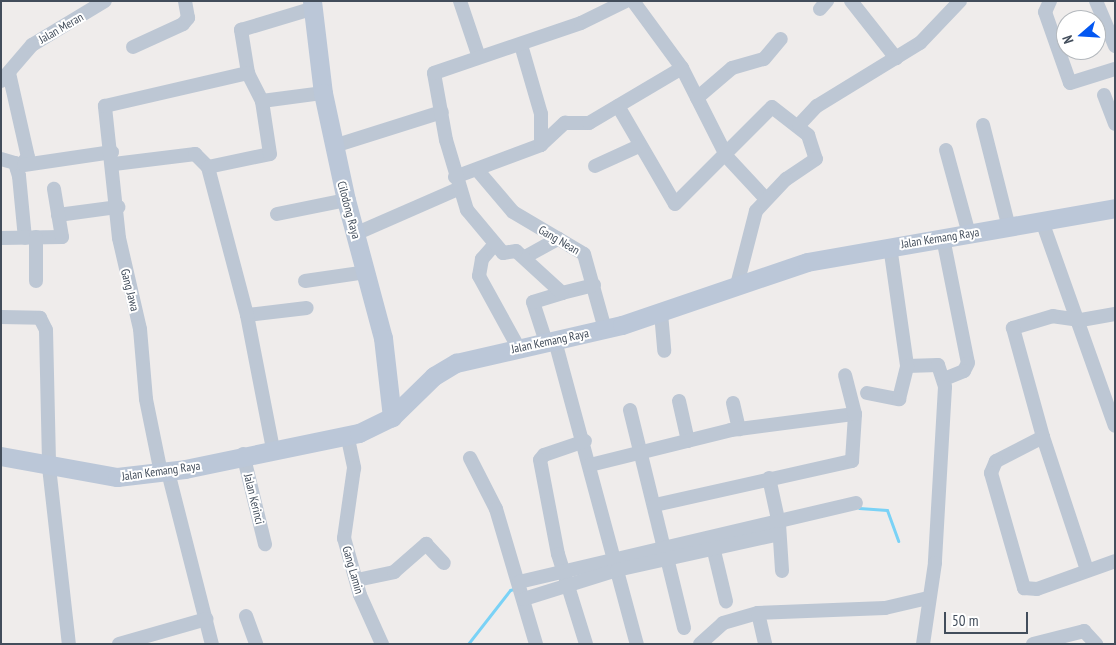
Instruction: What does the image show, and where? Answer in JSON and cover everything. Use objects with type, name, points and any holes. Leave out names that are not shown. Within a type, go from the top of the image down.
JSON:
[{"type":"street","name":"Jalan Meran","points":[[5,77],[41,39],[105,1]]},
{"type":"street","points":[[133,47],[183,24],[188,18],[185,1]]},
{"type":"street","points":[[460,1],[479,57]]},
{"type":"street","points":[[562,293],[514,250],[503,253],[467,210],[457,183],[434,73],[521,45],[626,1]]},
{"type":"street","points":[[634,1],[682,68],[724,151],[766,199]]},
{"type":"street","points":[[851,1],[896,58]]},
{"type":"street","points":[[799,125],[817,106],[930,35],[960,1]]},
{"type":"street","points":[[1050,1],[1045,12],[1070,84],[1115,68]]},
{"type":"street","points":[[1096,1],[1115,46]]},
{"type":"street","points":[[208,167],[270,154],[262,101],[248,73],[241,30],[311,5]]},
{"type":"street","name":"Cilodong Raya","points":[[311,5],[323,92],[334,146],[382,338],[392,417]]},
{"type":"street","points":[[697,98],[732,68],[764,59],[782,39]]},
{"type":"street","points":[[521,45],[541,114],[541,144]]},
{"type":"street","points":[[355,234],[479,172],[541,144],[565,123],[589,123],[682,68]]},
{"type":"street","name":"Gang Jawa","points":[[212,644],[164,472],[146,399],[140,329],[122,254],[113,158],[105,106],[248,73]]},
{"type":"street","points":[[5,77],[28,157],[21,167],[36,281]]},
{"type":"street","points":[[262,101],[323,92]]},
{"type":"street","points":[[1104,94],[1115,124]]},
{"type":"street","points":[[618,106],[639,146],[675,204],[724,151],[772,107],[799,125],[814,146],[816,159],[766,199],[753,219],[738,285]]},
{"type":"street","points":[[334,146],[442,112]]},
{"type":"street","points":[[983,125],[1009,228]]},
{"type":"street","points":[[594,166],[639,146]]},
{"type":"street","points":[[946,150],[969,234]]},
{"type":"street","points":[[1,159],[9,159],[21,167],[113,158],[195,154],[208,167],[248,316],[273,449]]},
{"type":"street","name":"Gang Nean","points":[[479,172],[513,212],[584,254],[605,329]]},
{"type":"street","points":[[1,238],[62,237],[54,189]]},
{"type":"street","points":[[277,214],[346,200]]},
{"type":"street","points":[[58,215],[118,207]]},
{"type":"street","name":"Jalan Kemang Raya","points":[[1,456],[49,467],[117,477],[164,472],[243,454],[369,430],[392,417],[447,367],[518,347],[605,329],[662,313],[807,262],[890,246],[1043,224],[1115,208]]},
{"type":"street","points":[[1043,224],[1080,320],[1115,426]]},
{"type":"street","points":[[943,238],[968,362],[964,371],[944,379]]},
{"type":"street","points":[[525,258],[558,239]]},
{"type":"street","points":[[495,244],[482,259],[479,276],[518,347]]},
{"type":"street","points":[[867,393],[899,399],[907,366],[890,246]]},
{"type":"street","points":[[305,281],[367,272]]},
{"type":"street","points":[[594,285],[533,302],[550,341],[585,441],[637,644]]},
{"type":"street","points":[[248,316],[307,308]]},
{"type":"street","points":[[662,313],[664,351]]},
{"type":"street","points":[[1087,570],[1043,437],[1013,328],[1053,316],[1080,320],[1115,314]]},
{"type":"street","points":[[1,317],[33,317],[44,321],[49,347],[49,467],[69,644]]},
{"type":"street","points":[[907,366],[938,365],[944,379],[935,563],[928,598],[923,644]]},
{"type":"street","points":[[655,505],[769,478],[852,461],[855,414],[845,375]]},
{"type":"street","points":[[679,401],[688,441]]},
{"type":"street","points":[[733,403],[739,429]]},
{"type":"street","points":[[630,410],[642,451],[684,628]]},
{"type":"street","points":[[590,465],[739,429],[855,414]]},
{"type":"street","name":"Gang Lamin","points":[[347,434],[354,468],[344,538],[378,643]]},
{"type":"street","points":[[1043,437],[1002,458],[992,468],[1020,584],[1037,589],[1115,561]]},
{"type":"street","points":[[585,441],[544,455],[540,460],[564,578],[586,644]]},
{"type":"street","name":"Jalan Kerinci","points":[[243,454],[266,544]]},
{"type":"street","points":[[470,458],[496,509],[536,644]]},
{"type":"street","points":[[769,478],[779,527],[782,571]]},
{"type":"street","points":[[665,553],[714,547],[856,503]]},
{"type":"street","points":[[521,590],[616,564],[779,527]]},
{"type":"street","points":[[357,580],[394,572],[426,544],[444,563]]},
{"type":"street","points":[[714,547],[726,601]]},
{"type":"street","points":[[700,644],[723,623],[758,612],[885,608],[928,598]]},
{"type":"street","points":[[758,612],[765,644]]},
{"type":"street","points":[[246,616],[256,644]]},
{"type":"street","points":[[119,644],[206,619]]},
{"type":"street","points":[[1032,644],[1084,631],[1096,644]]},
{"type":"waterway","points":[[859,508],[887,510],[898,541]]},
{"type":"waterway","points":[[468,644],[510,590],[517,588]]}]
